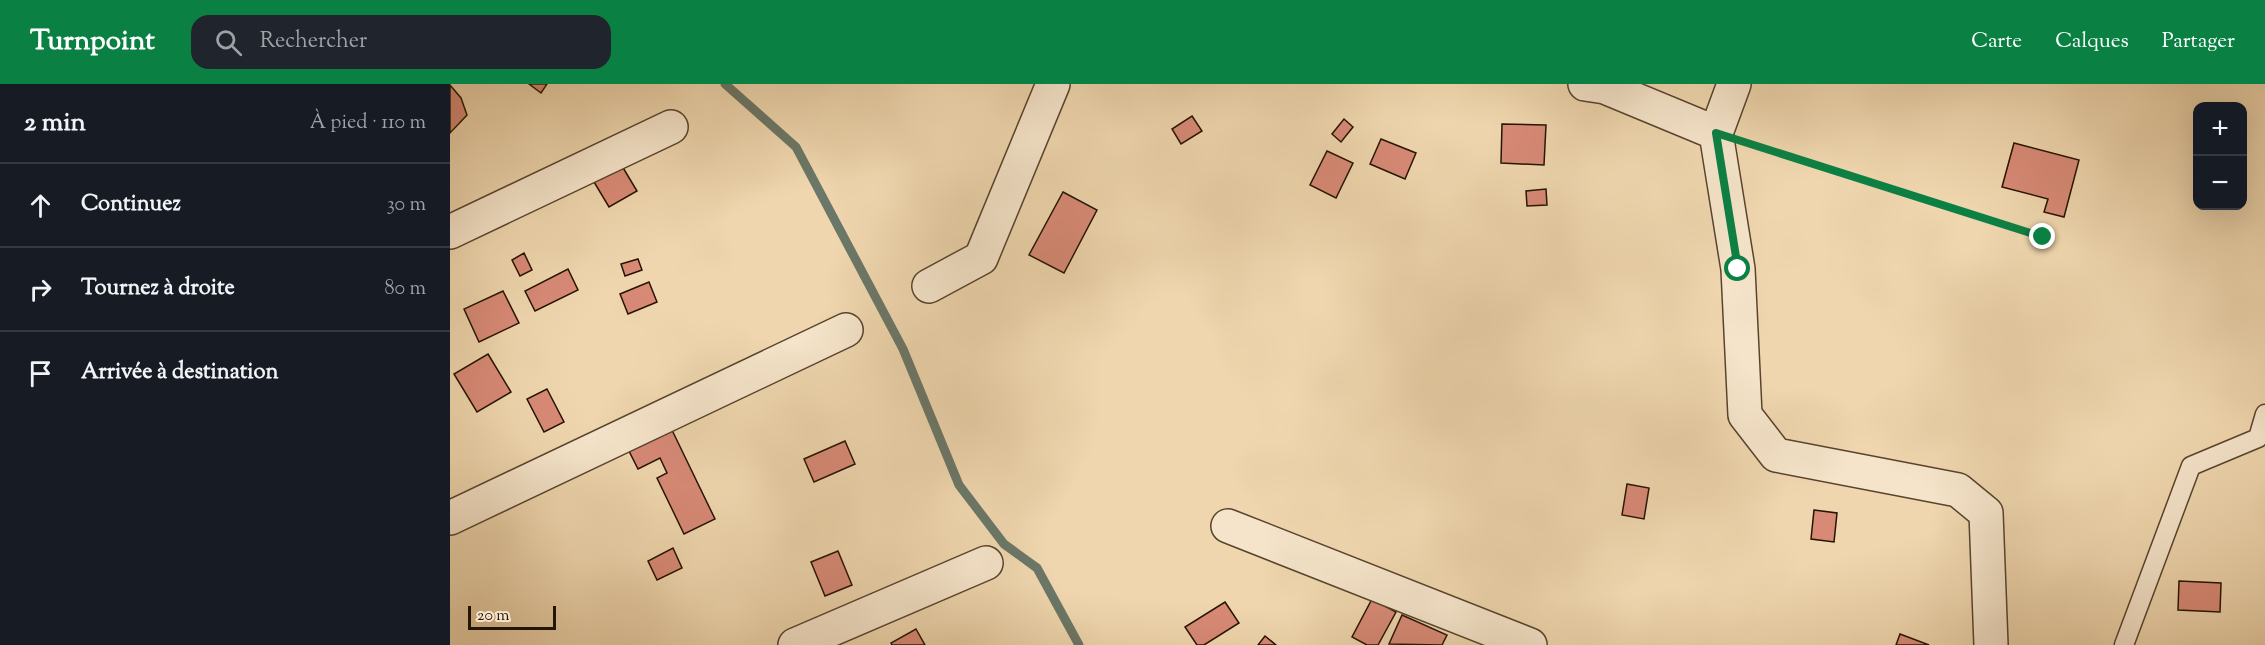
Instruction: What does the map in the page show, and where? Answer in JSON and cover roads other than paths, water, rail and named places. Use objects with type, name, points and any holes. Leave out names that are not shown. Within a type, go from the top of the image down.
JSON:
[{"type":"street","points":[[929,286],[981,258],[1053,84]]},
{"type":"street","points":[[1585,84],[1605,87],[1716,133]]},
{"type":"street","points":[[1734,84],[1716,133],[1738,269],[1745,416],[1776,455],[1958,490],[1986,513],[1991,645]]},
{"type":"street","points":[[450,232],[671,127]]},
{"type":"street","points":[[450,518],[846,330]]},
{"type":"street","points":[[1228,526],[1530,645]]},
{"type":"street","points":[[795,645],[986,563]]},
{"type":"lane","points":[[2124,645],[2191,466],[2258,438],[2265,414]]},
{"type":"waterway","points":[[725,84],[796,147],[903,349],[959,485],[1004,544],[1037,568],[1079,645]]}]
